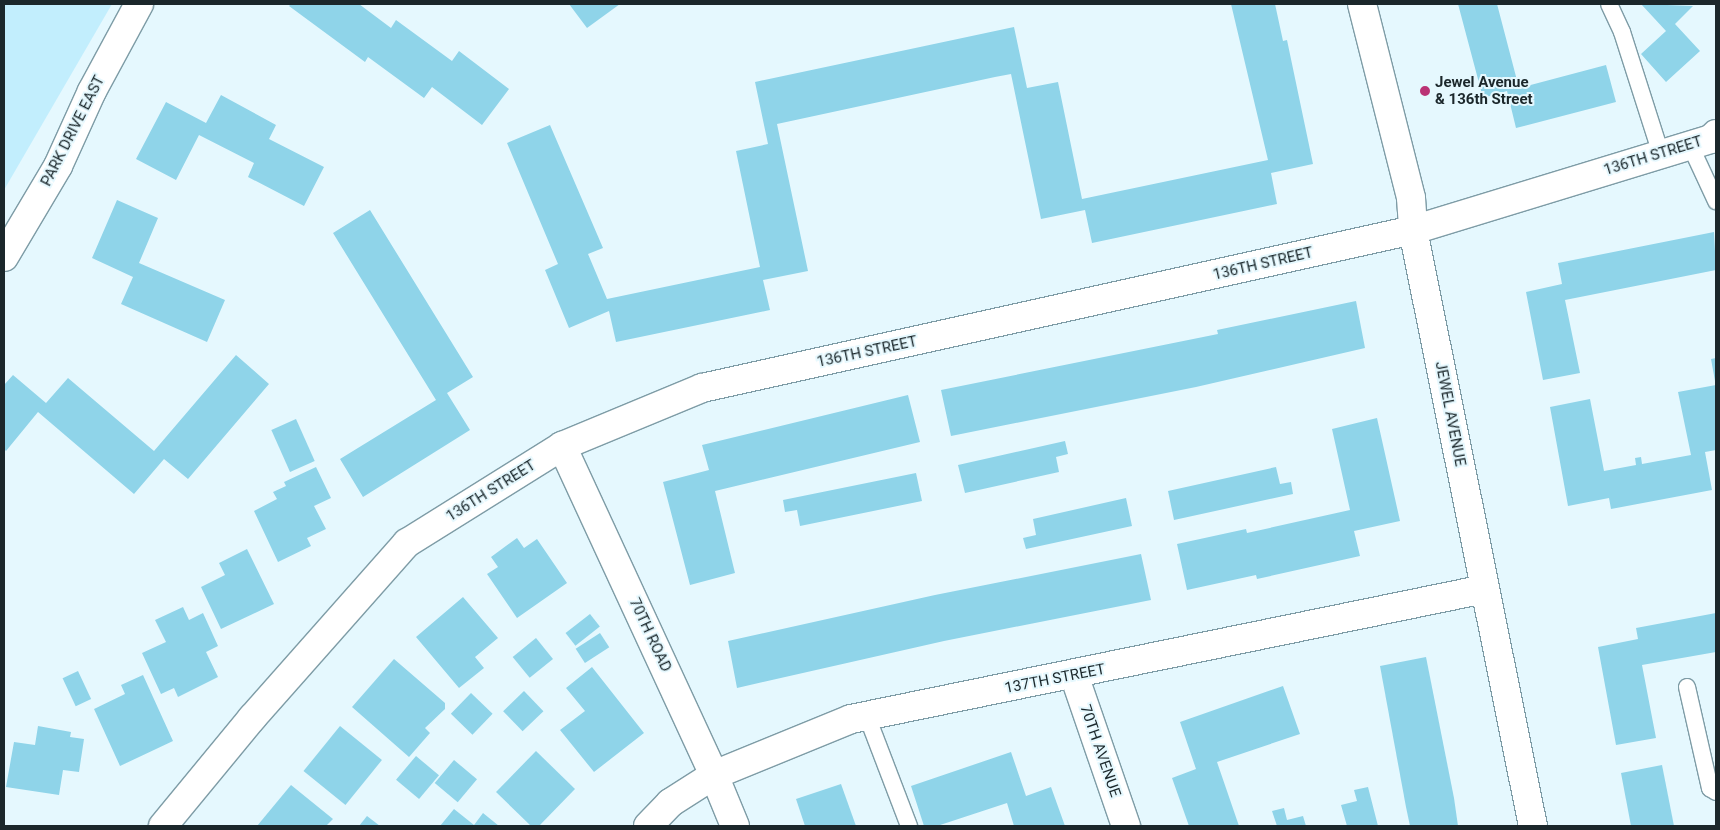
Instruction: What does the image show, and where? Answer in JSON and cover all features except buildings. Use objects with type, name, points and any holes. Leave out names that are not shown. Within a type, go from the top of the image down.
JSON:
[{"type":"street","name":"PARK DRIVE EAST","points":[[4,257],[58,166],[92,91],[139,4]]},
{"type":"street","name":"JEWEL AVENUE","points":[[1362,4],[1411,198],[1413,230],[1533,826]]},
{"type":"street","name":"136TH STREET","points":[[163,826],[252,718],[407,543],[562,446],[702,388],[1413,230],[1690,145],[1716,134]]},
{"type":"street","name":"70TH ROAD","points":[[562,446],[714,774],[734,826]]},
{"type":"street","name":"137TH STREET","points":[[648,826],[670,803],[714,774],[852,719],[1074,675],[1485,589]]},
{"type":"street","name":"70TH AVENUE","points":[[1074,675],[1126,826]]},
{"type":"lane","points":[[1609,4],[1622,32],[1661,154]]},
{"type":"lane","points":[[1690,145],[1716,201]]},
{"type":"lane","points":[[1687,688],[1710,788],[1716,792]]},
{"type":"lane","points":[[867,716],[909,826]]},
{"type":"shaded area","points":[[4,4],[112,4],[4,190]]},
{"type":"place","name":"Jewel Avenue & 136th Street","points":[[1425,91]]}]
